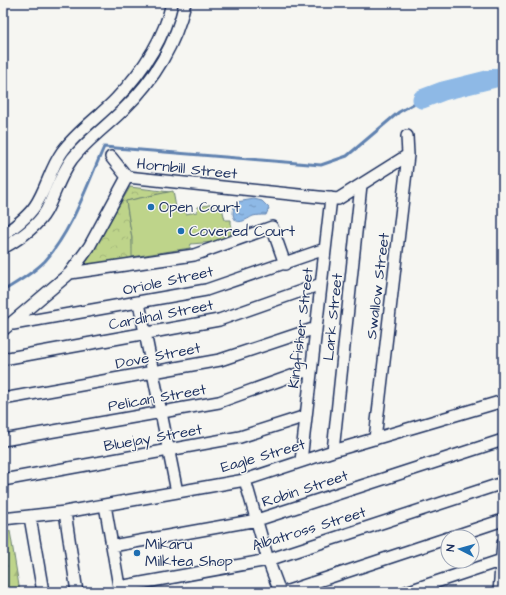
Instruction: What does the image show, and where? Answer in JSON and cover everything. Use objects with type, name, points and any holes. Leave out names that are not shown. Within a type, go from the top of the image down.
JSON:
[{"type":"street","points":[[3,235],[22,221],[35,206],[53,166],[72,140],[116,100],[138,73],[157,41],[172,3]]},
{"type":"street","points":[[3,248],[29,231],[45,212],[71,161],[82,146],[124,109],[149,80],[170,47],[185,3]]},
{"type":"street","name":"Swallow Street","points":[[375,439],[408,156],[407,136]]},
{"type":"street","name":"Hornbill Street","points":[[3,330],[70,274],[89,247],[127,177],[331,198],[343,197],[408,156]]},
{"type":"street","points":[[111,157],[127,177]]},
{"type":"street","name":"Lark Street","points":[[334,451],[361,185]]},
{"type":"street","name":"Kingfisher Street","points":[[300,461],[331,198]]},
{"type":"street","points":[[70,274],[194,255],[272,227],[285,264]]},
{"type":"street","name":"Oriole Street","points":[[12,324],[139,303],[206,290],[325,249]]},
{"type":"street","name":"Cardinal Street","points":[[3,359],[219,320],[321,284]]},
{"type":"street","points":[[139,303],[176,492]]},
{"type":"street","name":"Dove Street","points":[[3,399],[224,359],[316,328]]},
{"type":"street","name":"Pelican Street","points":[[3,440],[219,402],[311,369]]},
{"type":"street","name":"Eagle Street","points":[[3,519],[65,512],[245,480],[300,461],[503,401]]},
{"type":"street","name":"Bluejay Street","points":[[3,480],[168,451],[240,436],[306,416]]},
{"type":"street","name":"Robin Street","points":[[112,546],[257,520],[503,440]]},
{"type":"street","points":[[245,480],[268,560],[280,592]]},
{"type":"street","name":"Albatross Street","points":[[120,589],[268,560],[503,483]]},
{"type":"street","points":[[105,505],[120,589]]},
{"type":"street","points":[[65,512],[77,592]]},
{"type":"street","points":[[30,517],[43,592]]},
{"type":"street","points":[[476,529],[503,520]]},
{"type":"street","points":[[284,592],[440,541]]},
{"type":"street","points":[[499,592],[503,543]]},
{"type":"street","points":[[406,592],[502,560]]},
{"type":"green space","points":[[130,187],[170,192],[126,201],[132,238],[133,261],[81,271]]},
{"type":"green space","name":"Covered Court","points":[[173,191],[177,213],[186,211],[186,214],[197,212],[198,207],[213,204],[214,209],[222,208],[225,220],[231,220],[231,237],[214,242],[191,244],[190,248],[132,257],[132,238],[126,201]]},
{"type":"green space","points":[[10,531],[20,592],[3,592],[3,532]]},
{"type":"water","points":[[254,199],[262,201],[269,208],[266,215],[253,216],[239,222],[236,221],[233,212],[237,202]]},
{"type":"waterway","points":[[422,99],[443,91],[503,76]]},
{"type":"waterway","points":[[3,291],[20,281],[45,261],[55,248],[64,235],[79,206],[104,147],[321,165],[347,156],[399,112],[422,99]]},
{"type":"place","name":"Open Court","points":[[151,207]]},
{"type":"place","name":"Covered Court","points":[[181,231]]},
{"type":"place","name":"Mikaru Milktea Shop","points":[[137,553]]}]
